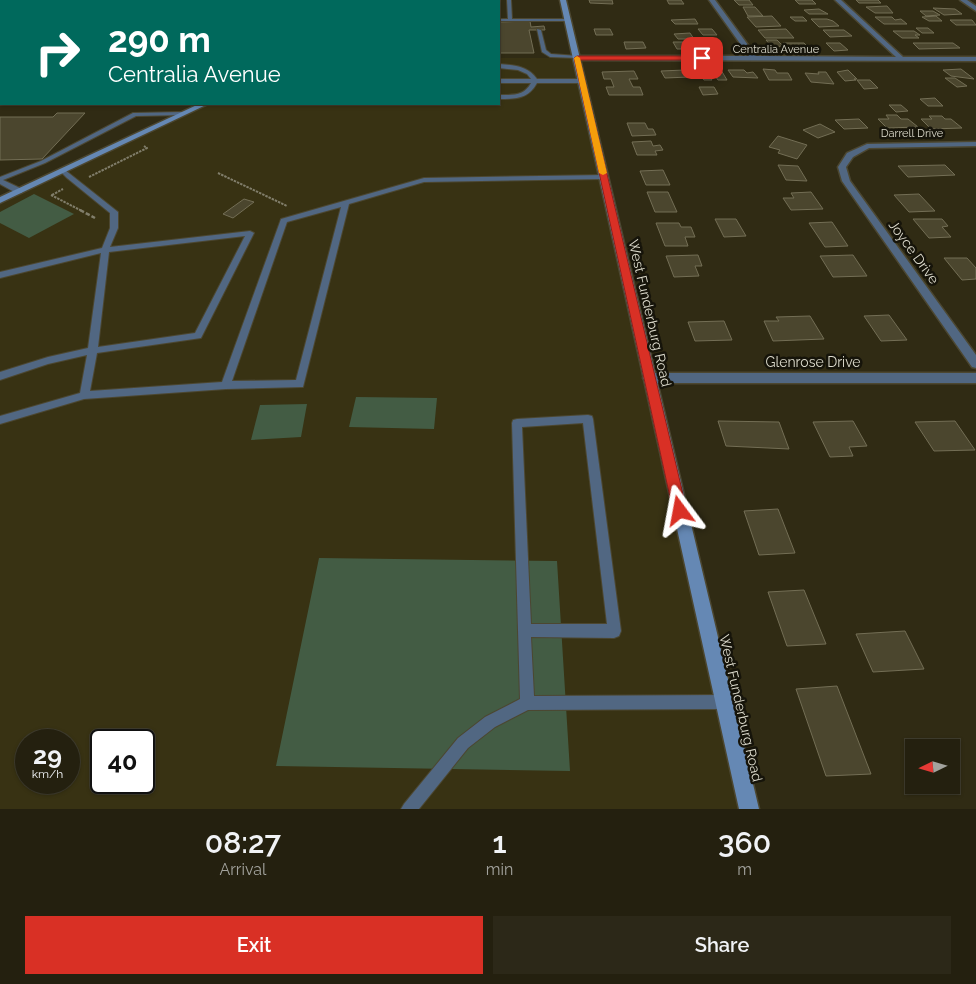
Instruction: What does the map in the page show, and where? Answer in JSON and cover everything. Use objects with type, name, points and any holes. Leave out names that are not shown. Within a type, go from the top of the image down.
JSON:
[{"type":"street","name":"West Funderburg Road","points":[[563,0],[749,809]]},
{"type":"street","points":[[712,0],[754,59]]},
{"type":"street","points":[[838,0],[902,59]]},
{"type":"street","points":[[963,0],[976,9]]},
{"type":"street","name":"Centralia Avenue","points":[[576,57],[976,59]]},
{"type":"street","points":[[0,200],[200,105]]},
{"type":"street","name":"Darrell Drive","points":[[850,154],[861,147],[874,145],[976,144]]},
{"type":"street","name":"Joyce Drive","points":[[850,154],[842,167],[846,181],[976,364]]},
{"type":"street","name":"Glenrose Drive","points":[[649,378],[976,378]]},
{"type":"lane","points":[[509,0],[510,20]]},
{"type":"lane","points":[[500,20],[568,20]]},
{"type":"lane","points":[[536,20],[544,51],[550,55],[576,57]]},
{"type":"lane","points":[[500,66],[520,68],[531,73],[535,81]]},
{"type":"lane","points":[[500,81],[582,81]]},
{"type":"lane","points":[[500,97],[521,97],[530,92],[535,81]]},
{"type":"lane","points":[[0,180],[43,162],[135,114],[182,114]]},
{"type":"lane","points":[[63,171],[76,183],[102,199],[114,212],[114,228],[105,250],[93,349],[84,394]]},
{"type":"lane","points":[[226,385],[284,221],[424,180],[604,177]]},
{"type":"lane","points":[[0,180],[19,191]]},
{"type":"lane","points":[[0,420],[84,394],[226,385],[300,384],[345,204]]},
{"type":"lane","points":[[0,275],[105,250],[250,233],[198,336],[93,349],[20,368],[0,376]]},
{"type":"lane","points":[[526,630],[614,631],[588,419],[517,422],[526,630],[527,703]]},
{"type":"lane","points":[[408,809],[463,743],[490,722],[527,703],[724,702]]},
{"type":"path","points":[[218,173],[292,208]]},
{"type":"path","points":[[48,193],[95,218]]},
{"type":"shaded area","points":[[500,58],[577,58],[749,809],[0,809],[0,200],[202,105],[500,105]]},
{"type":"green space","points":[[34,194],[74,214],[29,238],[0,223],[0,212]]},
{"type":"green space","points":[[356,397],[437,398],[434,429],[349,427]]},
{"type":"green space","points":[[307,404],[301,437],[251,440],[260,405]]},
{"type":"green space","points":[[319,558],[557,561],[570,771],[276,766]]},
{"type":"building","points":[[589,0],[612,0],[613,4],[590,3]]},
{"type":"building","points":[[667,0],[681,0],[684,4],[669,4]]},
{"type":"building","points":[[734,0],[749,0],[753,5],[739,5]]},
{"type":"building","points":[[795,0],[812,0],[816,4],[799,4]]},
{"type":"building","points":[[856,0],[878,0],[881,3],[859,3]]},
{"type":"building","points":[[887,6],[893,13],[875,13],[866,7]]},
{"type":"building","points":[[743,7],[755,7],[763,16],[748,16]]},
{"type":"building","points":[[933,8],[955,9],[962,14],[944,15]]},
{"type":"building","points":[[819,9],[828,14],[809,14],[804,10]]},
{"type":"building","points":[[920,11],[933,11],[940,15],[926,16]]},
{"type":"building","points":[[772,16],[781,26],[756,27],[747,17]]},
{"type":"building","points":[[936,16],[942,21],[929,21],[922,17]]},
{"type":"building","points":[[790,17],[803,17],[807,21],[795,21]]},
{"type":"building","points":[[875,17],[892,17],[895,20],[901,19],[907,24],[884,24]]},
{"type":"building","points":[[695,19],[698,24],[675,24],[671,20]]},
{"type":"building","points":[[811,19],[827,19],[839,26],[819,27]]},
{"type":"building","points":[[950,20],[972,20],[976,25],[956,25]]},
{"type":"building","points":[[530,21],[531,27],[544,26],[545,30],[529,30],[534,53],[500,53],[500,22]]},
{"type":"building","points":[[916,28],[928,28],[934,33],[922,33]]},
{"type":"building","points":[[594,29],[610,29],[613,35],[596,35]]},
{"type":"building","points":[[698,29],[712,29],[717,35],[703,35]]},
{"type":"building","points":[[786,29],[794,38],[765,38],[758,30]]},
{"type":"building","points":[[823,30],[844,30],[852,36],[830,37]]},
{"type":"building","points":[[893,31],[914,31],[920,35],[915,35],[919,38],[902,38]]},
{"type":"building","points":[[690,33],[694,39],[678,39],[674,34]]},
{"type":"building","points":[[766,40],[777,40],[783,46],[772,47]]},
{"type":"building","points":[[624,42],[643,42],[646,48],[626,49]]},
{"type":"building","points":[[673,42],[712,42],[717,49],[677,49]]},
{"type":"building","points":[[783,43],[804,43],[810,49],[789,49]]},
{"type":"building","points":[[826,43],[840,43],[848,50],[834,51]]},
{"type":"building","points":[[913,43],[953,43],[960,48],[919,49]]},
{"type":"building","points":[[763,69],[775,70],[777,73],[788,73],[792,80],[769,80]]},
{"type":"building","points":[[961,69],[974,79],[951,76],[943,70]]},
{"type":"building","points":[[685,70],[690,77],[665,78],[661,71]]},
{"type":"building","points":[[721,70],[727,80],[718,80],[716,77],[710,77],[712,80],[704,80],[698,71]]},
{"type":"building","points":[[728,70],[753,72],[758,78],[733,77]]},
{"type":"building","points":[[848,70],[856,80],[845,81],[837,72]]},
{"type":"building","points":[[634,71],[638,79],[629,79],[633,87],[640,87],[643,95],[609,95],[606,87],[614,87],[611,79],[604,79],[602,72]]},
{"type":"building","points":[[818,72],[826,72],[834,84],[811,82],[805,73],[819,74]]},
{"type":"building","points":[[945,78],[955,78],[967,86],[957,87]]},
{"type":"building","points":[[857,80],[870,80],[878,88],[864,89]]},
{"type":"building","points":[[699,87],[714,87],[718,94],[703,95]]},
{"type":"building","points":[[935,98],[943,106],[928,106],[920,99]]},
{"type":"building","points":[[889,105],[901,105],[908,111],[896,112]]},
{"type":"building","points":[[57,113],[85,113],[42,159],[0,160],[0,117],[53,117]]},
{"type":"building","points":[[886,115],[897,115],[901,119],[908,119],[918,127],[887,128],[878,119],[889,119]]},
{"type":"building","points":[[929,116],[942,116],[945,119],[951,119],[962,128],[931,129],[921,119],[932,119]]},
{"type":"building","points":[[859,119],[868,128],[844,129],[835,120]]},
{"type":"building","points":[[627,123],[645,123],[648,129],[653,129],[656,135],[632,136]]},
{"type":"building","points":[[820,124],[835,132],[818,138],[803,130]]},
{"type":"building","points":[[778,136],[807,145],[797,159],[778,153],[780,150],[769,147]]},
{"type":"building","points":[[651,141],[653,146],[660,145],[663,150],[655,151],[657,155],[637,155],[632,142]]},
{"type":"building","points":[[778,165],[798,166],[807,181],[786,180]]},
{"type":"building","points":[[945,165],[955,175],[908,177],[898,166]]},
{"type":"building","points":[[663,170],[670,185],[646,185],[640,171]]},
{"type":"building","points":[[647,192],[668,192],[677,212],[655,212]]},
{"type":"building","points":[[811,192],[823,209],[791,210],[783,198],[794,198],[791,193]]},
{"type":"building","points":[[919,194],[935,211],[909,212],[894,195]]},
{"type":"building","points":[[244,199],[254,202],[233,218],[223,214]]},
{"type":"building","points":[[715,219],[736,219],[746,236],[724,237]]},
{"type":"building","points":[[913,219],[942,219],[948,226],[942,227],[951,237],[929,238]]},
{"type":"building","points":[[832,222],[848,246],[825,247],[809,223]]},
{"type":"building","points":[[656,223],[679,223],[681,227],[691,227],[695,237],[685,237],[688,246],[665,246]]},
{"type":"building","points":[[698,255],[702,266],[695,266],[699,276],[674,277],[666,256]]},
{"type":"building","points":[[853,255],[867,276],[833,277],[820,256]]},
{"type":"building","points":[[944,258],[967,258],[976,268],[976,279],[962,280]]},
{"type":"building","points":[[889,315],[907,340],[881,341],[864,316]]},
{"type":"building","points":[[810,316],[824,339],[773,341],[764,321],[779,321],[776,317]]},
{"type":"building","points":[[724,321],[732,340],[695,341],[688,322]]},
{"type":"building","points":[[718,421],[779,422],[789,449],[726,446]]},
{"type":"building","points":[[853,421],[867,446],[849,447],[853,456],[830,457],[813,422]]},
{"type":"building","points":[[955,421],[975,450],[934,451],[915,422]]},
{"type":"building","points":[[778,509],[795,553],[759,555],[744,511]]},
{"type":"building","points":[[804,590],[826,644],[787,646],[768,592]]},
{"type":"building","points":[[905,631],[924,669],[873,672],[856,634]]},
{"type":"building","points":[[837,686],[871,774],[826,776],[796,689]]},
{"type":"slow traffic","points":[[577,58],[603,173]]},
{"type":"route","points":[[680,511],[577,58],[702,58]]}]
